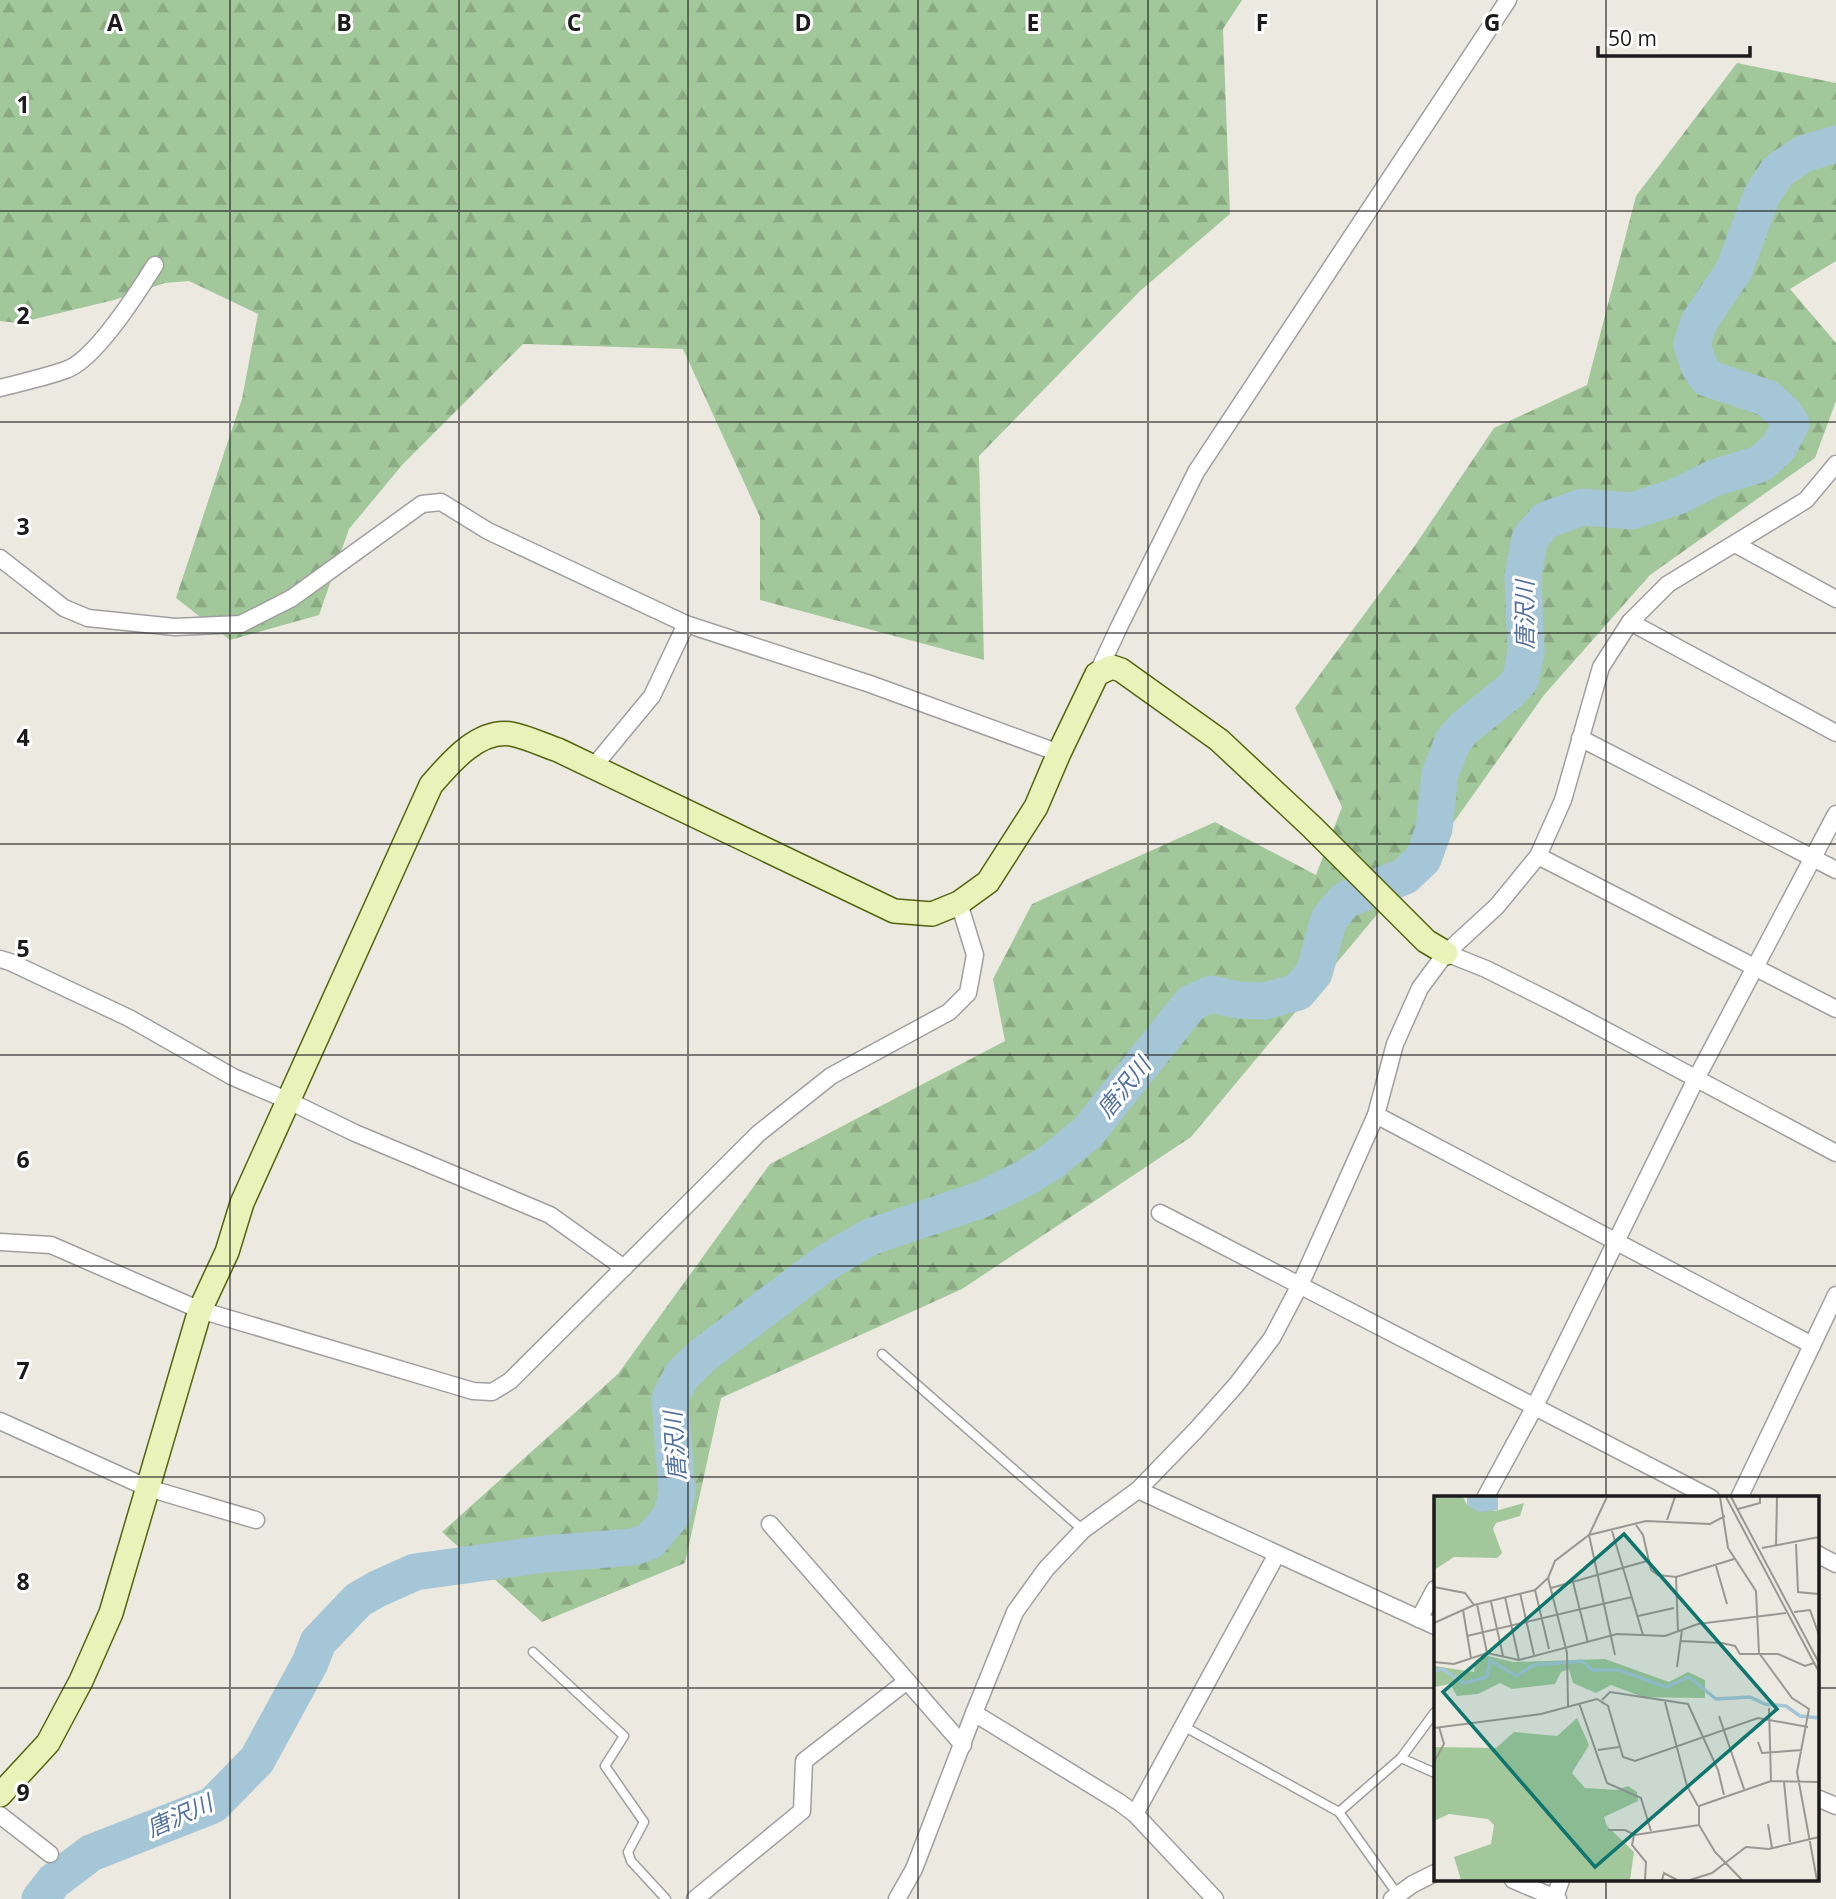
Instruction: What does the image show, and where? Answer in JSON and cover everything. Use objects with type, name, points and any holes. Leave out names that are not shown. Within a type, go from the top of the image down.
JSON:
[{"type":"street","points":[[0,1795],[47,1743],[81,1681],[111,1613],[200,1310],[227,1252],[242,1203],[431,785],[454,758],[488,735],[510,734],[558,750],[594,766],[894,911],[932,914],[959,903],[988,882],[1037,807],[1059,753],[1196,472],[1508,0]]},
{"type":"street","points":[[0,388],[71,368],[97,347],[156,265]]},
{"type":"street","points":[[897,1899],[914,1870],[1015,1612],[1046,1569],[1083,1530],[1138,1490],[1237,1384],[1272,1338],[1300,1284],[1376,1115],[1395,1045],[1420,988],[1446,953],[1497,906],[1538,856],[1563,800],[1601,667],[1630,622],[1668,583],[1806,500],[1836,465]]},
{"type":"street","points":[[0,558],[64,608],[88,618],[175,627],[241,624],[292,598],[422,504],[441,502],[488,531],[686,624],[870,684],[1059,753]]},
{"type":"street","points":[[1735,544],[1836,599]]},
{"type":"street","points":[[1630,622],[1836,733]]},
{"type":"street","points":[[594,766],[652,696],[686,624]]},
{"type":"street","points":[[1097,674],[1112,667],[1121,670],[1219,740],[1312,827],[1426,941],[1446,953],[1498,975],[1836,1153]]},
{"type":"street","points":[[1580,738],[1836,870]]},
{"type":"street","points":[[1486,1496],[1534,1408],[1696,1079],[1836,814]]},
{"type":"street","points":[[1538,856],[1836,1009]]},
{"type":"street","points":[[0,1242],[51,1245],[200,1310],[473,1391],[492,1391],[510,1381],[769,1125],[831,1076],[949,1012],[968,993],[975,956],[959,903]]},
{"type":"street","points":[[0,959],[129,1018],[233,1077],[355,1133],[550,1215],[624,1268]]},
{"type":"street","points":[[1376,1115],[1812,1345]]},
{"type":"street","points":[[1160,1213],[1707,1496]]},
{"type":"street","points":[[1740,1496],[1836,1295]]},
{"type":"street","points":[[0,1421],[148,1488],[256,1520]]},
{"type":"street","points":[[1138,1490],[1434,1626]]},
{"type":"street","points":[[770,1524],[963,1745]]},
{"type":"street","points":[[1135,1814],[1277,1553]]},
{"type":"street","points":[[1818,1554],[1836,1564]]},
{"type":"street","points":[[1419,1619],[1434,1591]]},
{"type":"street","points":[[695,1899],[802,1811],[804,1761],[907,1681]]},
{"type":"street","points":[[974,1713],[1135,1814],[1215,1899]]},
{"type":"street","points":[[1818,1798],[1836,1806]]},
{"type":"street","points":[[0,1815],[50,1854]]},
{"type":"street","points":[[1395,1897],[1434,1874]]},
{"type":"street","points":[[1518,1882],[1556,1898]]},
{"type":"lane","points":[[882,1354],[1083,1530]]},
{"type":"lane","points":[[533,1652],[624,1737],[605,1766],[644,1822],[628,1852],[631,1861],[666,1899]]},
{"type":"lane","points":[[1339,1812],[1401,1758],[1434,1713]]},
{"type":"lane","points":[[1183,1726],[1339,1812],[1395,1897]]},
{"type":"lane","points":[[1401,1758],[1434,1773]]},
{"type":"green space","points":[[0,0],[1242,0],[1223,29],[1230,214],[1140,291],[979,456],[984,660],[760,600],[760,517],[683,349],[523,344],[403,464],[349,529],[319,615],[230,640],[176,598],[242,399],[258,314],[189,281],[165,283],[114,300],[18,323],[0,321]]},
{"type":"green space","points":[[1737,63],[1836,83],[1836,261],[1790,289],[1836,343],[1836,401],[1815,458],[1650,575],[1544,695],[1451,826],[1191,1137],[962,1289],[721,1398],[685,1563],[542,1622],[442,1532],[618,1374],[770,1164],[1005,1041],[993,979],[1032,904],[1215,822],[1316,875],[1342,807],[1295,708],[1414,547],[1494,428],[1587,385],[1636,196]]},
{"type":"waterway","name":"唐沢川","points":[[40,1899],[54,1881],[91,1853],[213,1805],[257,1760],[310,1663],[318,1642],[358,1600],[415,1572],[545,1554],[633,1547],[650,1541],[672,1515],[677,1492],[670,1398],[682,1375],[703,1355],[825,1263],[870,1237],[980,1200],[1051,1162],[1087,1133],[1191,1003],[1211,994],[1238,1000],[1264,1001],[1298,992],[1314,973],[1329,919],[1345,900],[1405,876],[1423,859],[1434,829],[1440,774],[1453,741],[1464,728],[1521,679],[1526,651],[1523,576],[1530,538],[1546,520],[1583,507],[1632,511],[1678,496],[1714,478],[1760,464],[1779,447],[1791,424],[1784,413],[1767,398],[1707,378],[1699,366],[1692,344],[1699,322],[1734,270],[1762,195],[1778,171],[1803,154],[1836,144]]}]
